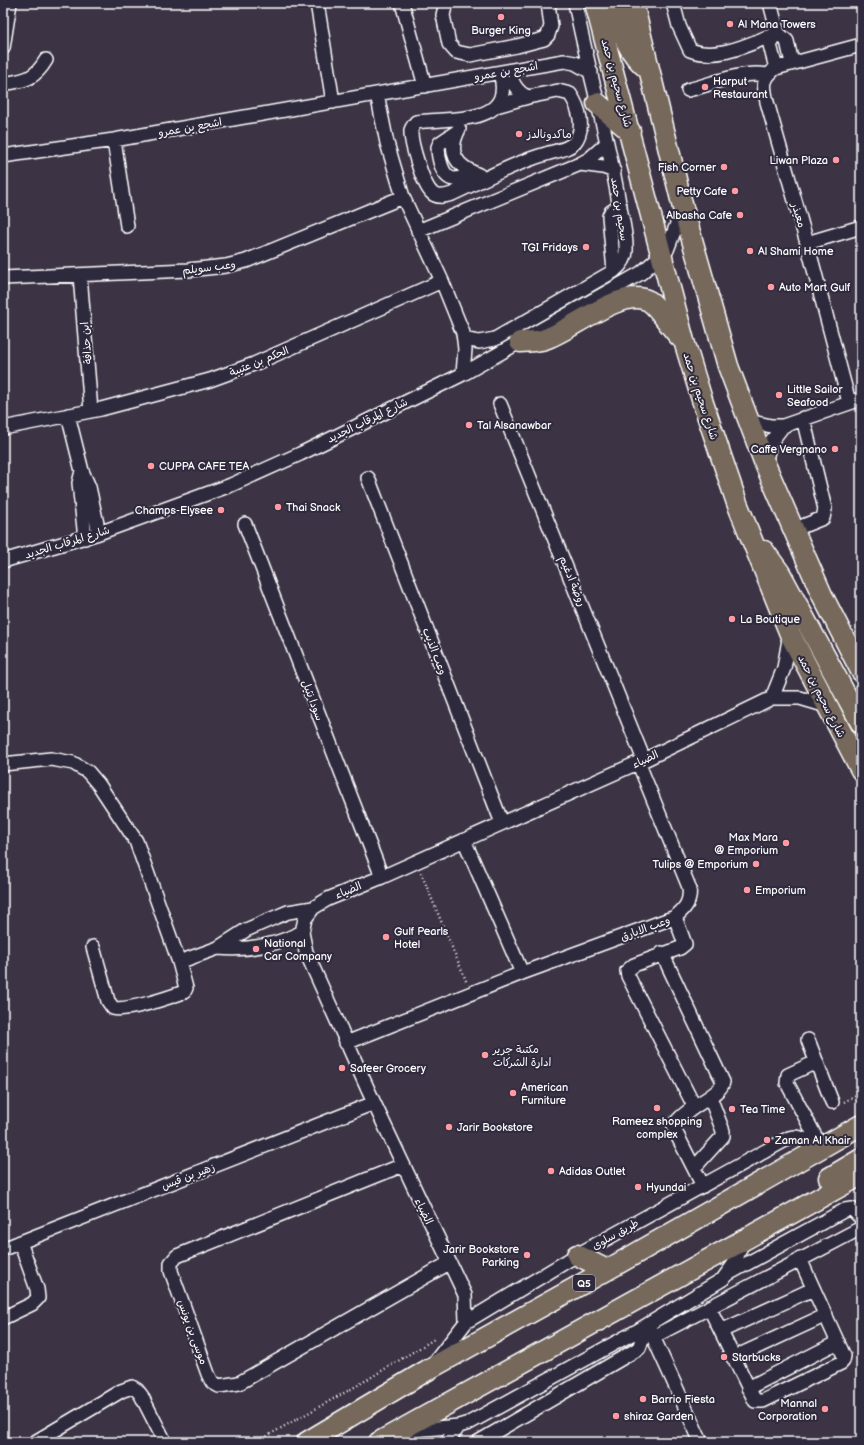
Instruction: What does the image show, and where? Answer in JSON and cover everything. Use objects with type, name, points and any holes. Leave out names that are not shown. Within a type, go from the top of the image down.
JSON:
[{"type":"highway","name":"شارع سحيم بن حمد","points":[[595,3],[630,131],[661,257],[703,403],[750,537],[790,634],[861,770]]},
{"type":"highway","points":[[615,3],[630,50],[637,60],[649,70]]},
{"type":"highway","points":[[633,3],[683,208],[728,366],[765,464],[822,595],[861,671]]},
{"type":"highway","points":[[597,103],[630,131]]},
{"type":"highway","points":[[520,342],[545,339],[600,310],[631,298],[641,298],[656,307],[671,329],[684,341]]},
{"type":"highway","points":[[750,537],[766,553],[780,573],[861,723]]},
{"type":"highway","name":"طريق سلوى","points":[[307,1442],[431,1368],[607,1270],[861,1125]]},
{"type":"highway","points":[[554,1346],[568,1328],[590,1311],[861,1159]]},
{"type":"highway","points":[[379,1442],[401,1437],[554,1346],[861,1175]]},
{"type":"highway","points":[[577,1255],[607,1270]]},
{"type":"street","points":[[3,48],[10,3]]},
{"type":"street","points":[[317,3],[332,102]]},
{"type":"street","points":[[402,3],[425,86]]},
{"type":"street","points":[[446,3],[443,15],[449,44],[456,52],[470,55],[536,42],[548,35],[551,26],[548,3]]},
{"type":"street","name":"سحيم بن حمد","points":[[464,339],[479,342],[495,339],[614,271],[620,266],[625,257],[626,250],[614,171],[606,144],[591,72],[582,42],[575,3]]},
{"type":"street","points":[[673,3],[678,26],[690,50],[701,54],[730,51],[778,33]]},
{"type":"street","points":[[770,3],[778,33],[787,41],[792,63]]},
{"type":"street","points":[[772,72],[770,46],[778,33]]},
{"type":"street","points":[[564,61],[577,51],[582,42]]},
{"type":"street","points":[[688,90],[743,75],[772,72],[792,63],[861,45]]},
{"type":"street","points":[[518,46],[523,68]]},
{"type":"street","points":[[470,55],[474,77]]},
{"type":"street","points":[[3,84],[27,80],[39,72],[46,60]]},
{"type":"street","name":"اشجع بن عمرو","points":[[3,156],[114,140],[564,61],[575,63],[591,72]]},
{"type":"street","points":[[504,72],[518,90],[528,96]]},
{"type":"street","points":[[496,106],[502,96],[504,72]]},
{"type":"street","name":"معيذر","points":[[772,72],[764,83],[766,102],[855,400]]},
{"type":"street","points":[[558,91],[570,94],[575,101],[581,121],[579,135],[569,147],[482,176],[452,194],[440,196],[431,192],[421,171],[411,140],[411,129],[416,122],[465,119],[480,115],[496,106],[528,96],[558,91]]},
{"type":"street","points":[[377,94],[388,149],[403,197],[442,281],[464,339],[463,374]]},
{"type":"street","points":[[465,119],[458,131],[440,143],[438,147],[444,173],[448,177],[454,179],[482,176]]},
{"type":"street","points":[[114,140],[127,226]]},
{"type":"street","points":[[418,231],[574,166],[589,159],[606,144]]},
{"type":"street","points":[[533,158],[574,166],[603,167],[614,171]]},
{"type":"street","name":"وعب سويلم","points":[[3,278],[188,270],[233,265],[403,197]]},
{"type":"street","name":"شارع المرقاب الجديد","points":[[3,561],[85,538],[238,482],[300,454],[463,374],[641,273],[661,257],[672,240],[683,208]]},
{"type":"street","points":[[807,243],[861,227]]},
{"type":"street","name":"ابن حذافة","points":[[80,275],[91,411]]},
{"type":"street","name":"الحكم بن عتيبة","points":[[3,428],[91,411],[169,392],[210,380],[254,364],[442,281]]},
{"type":"street","points":[[748,421],[771,426],[783,426],[855,400]]},
{"type":"street","name":"روضة ادغيم","points":[[500,404],[641,761]]},
{"type":"street","points":[[68,415],[82,471],[89,487],[99,533]]},
{"type":"street","points":[[794,530],[823,518],[825,509],[803,418]]},
{"type":"street","points":[[765,464],[770,443],[783,426]]},
{"type":"street","points":[[82,471],[79,483],[85,538]]},
{"type":"street","name":"وعب الذيب","points":[[368,478],[502,823]]},
{"type":"street","name":"سودا نثيل","points":[[245,524],[382,877]]},
{"type":"street","points":[[772,698],[784,668],[790,634]]},
{"type":"street","name":"الضياء","points":[[466,1322],[465,1295],[374,1104],[306,952],[302,932],[305,919],[313,908],[328,898],[382,877],[641,761],[772,698],[800,698],[827,706]]},
{"type":"street","points":[[3,764],[51,759],[73,763],[88,772],[118,812],[136,841],[179,962],[186,985],[184,992],[118,1010],[113,1008],[108,1001],[94,947]]},
{"type":"street","name":"وعب الابارق","points":[[346,1042],[522,973],[675,917],[683,910],[688,903],[690,895],[689,886],[641,761]]},
{"type":"street","points":[[464,840],[522,973]]},
{"type":"street","points":[[179,962],[218,948],[246,930],[288,912],[313,908]]},
{"type":"street","points":[[675,917],[685,944],[680,948],[662,953],[634,965],[627,971],[628,976],[694,1106]]},
{"type":"street","points":[[218,948],[234,950],[265,947],[302,932]]},
{"type":"street","points":[[662,953],[723,1082],[722,1086],[710,1097],[694,1106],[674,1126],[703,1186]]},
{"type":"street","points":[[808,1040],[832,1102]]},
{"type":"street","points":[[816,1062],[788,1075],[787,1079],[817,1149]]},
{"type":"street","points":[[694,1168],[723,1136],[723,1131],[710,1097]]},
{"type":"street","name":"زهير بن قيس","points":[[3,1249],[374,1104]]},
{"type":"street","name":"طريق سلوى","points":[[431,1368],[459,1329],[466,1322],[577,1255],[789,1138],[801,1137],[817,1149]]},
{"type":"street","name":"موسى بن يونس","points":[[403,1165],[177,1256],[171,1263],[171,1271],[208,1374],[212,1382],[219,1386],[239,1383],[449,1263]]},
{"type":"street","points":[[401,1437],[429,1436],[481,1418],[642,1328],[727,1275],[845,1210],[852,1209],[860,1229],[653,1337]]},
{"type":"street","points":[[727,1275],[737,1258],[743,1241]]},
{"type":"street","points":[[3,1318],[32,1304],[38,1298],[37,1289],[20,1242]]},
{"type":"street","points":[[709,1307],[755,1401],[760,1402],[841,1363],[844,1359],[838,1342],[800,1259]]},
{"type":"street","points":[[721,1331],[813,1289]]},
{"type":"street","points":[[465,1295],[488,1309]]},
{"type":"street","points":[[687,1300],[695,1315]]},
{"type":"street","points":[[733,1358],[826,1315]]},
{"type":"street","points":[[642,1328],[653,1337],[701,1442]]},
{"type":"street","points":[[478,1442],[639,1348],[642,1340],[642,1328]]},
{"type":"street","points":[[748,1388],[838,1342]]},
{"type":"street","points":[[35,1442],[121,1391],[132,1387],[141,1395],[165,1442]]},
{"type":"street","points":[[447,1442],[459,1426]]},
{"type":"path","points":[[417,861],[471,993]]},
{"type":"path","points":[[256,1442],[360,1384],[439,1336]]},
{"type":"place","name":"Burger King","points":[[501,17]]},
{"type":"place","name":"Al Mana Towers","points":[[730,24]]},
{"type":"place","name":"Harput Restaurant","points":[[705,87]]},
{"type":"place","name":"ماكدونالدز","points":[[519,134]]},
{"type":"place","name":"Liwan Plaza","points":[[836,160]]},
{"type":"place","name":"Fish Corner","points":[[724,167]]},
{"type":"place","name":"Petty Cafe","points":[[735,191]]},
{"type":"place","name":"Albasha Cafe","points":[[740,215]]},
{"type":"place","name":"TGI Fridays","points":[[586,247]]},
{"type":"place","name":"Al Shami Home","points":[[750,251]]},
{"type":"place","name":"Auto Mart Gulf","points":[[771,287]]},
{"type":"place","name":"Little Sailor Seafood","points":[[779,395]]},
{"type":"place","name":"Tal Alsanawbar","points":[[469,425]]},
{"type":"place","name":"Caffe Vergnano","points":[[835,449]]},
{"type":"place","name":"CUPPA CAFE TEA","points":[[151,466]]},
{"type":"place","name":"Thai Snack","points":[[278,507]]},
{"type":"place","name":"Champs-Elysee","points":[[221,510]]},
{"type":"place","name":"La Boutique","points":[[732,619]]},
{"type":"place","name":"Max Mara @ Emporium","points":[[786,843]]},
{"type":"place","name":"Tulips @ Emporium","points":[[756,864]]},
{"type":"place","name":"Emporium","points":[[747,890]]},
{"type":"place","name":"Gulf Pearls Hotel","points":[[386,937]]},
{"type":"place","name":"National Car Company","points":[[256,949]]},
{"type":"place","name":"مكتبة جرير ادارة الشركات","points":[[485,1055]]},
{"type":"place","name":"Safeer Grocery","points":[[342,1068]]},
{"type":"place","name":"American Furniture","points":[[513,1093]]},
{"type":"place","name":"Rameez shopping complex","points":[[657,1108]]},
{"type":"place","name":"Tea Time","points":[[732,1109]]},
{"type":"place","name":"Jarir Bookstore","points":[[449,1127]]},
{"type":"place","name":"Zaman Al Khair","points":[[767,1140]]},
{"type":"place","name":"Adidas Outlet","points":[[551,1171]]},
{"type":"place","name":"Hyundai","points":[[638,1187]]},
{"type":"place","name":"Jarir Bookstore Parking","points":[[527,1255]]},
{"type":"place","name":"Starbucks","points":[[724,1357]]},
{"type":"place","name":"Barrio Fiesta","points":[[643,1399]]},
{"type":"place","name":"Mannal Corporation","points":[[825,1409]]},
{"type":"place","name":"shiraz Garden","points":[[616,1416]]}]
